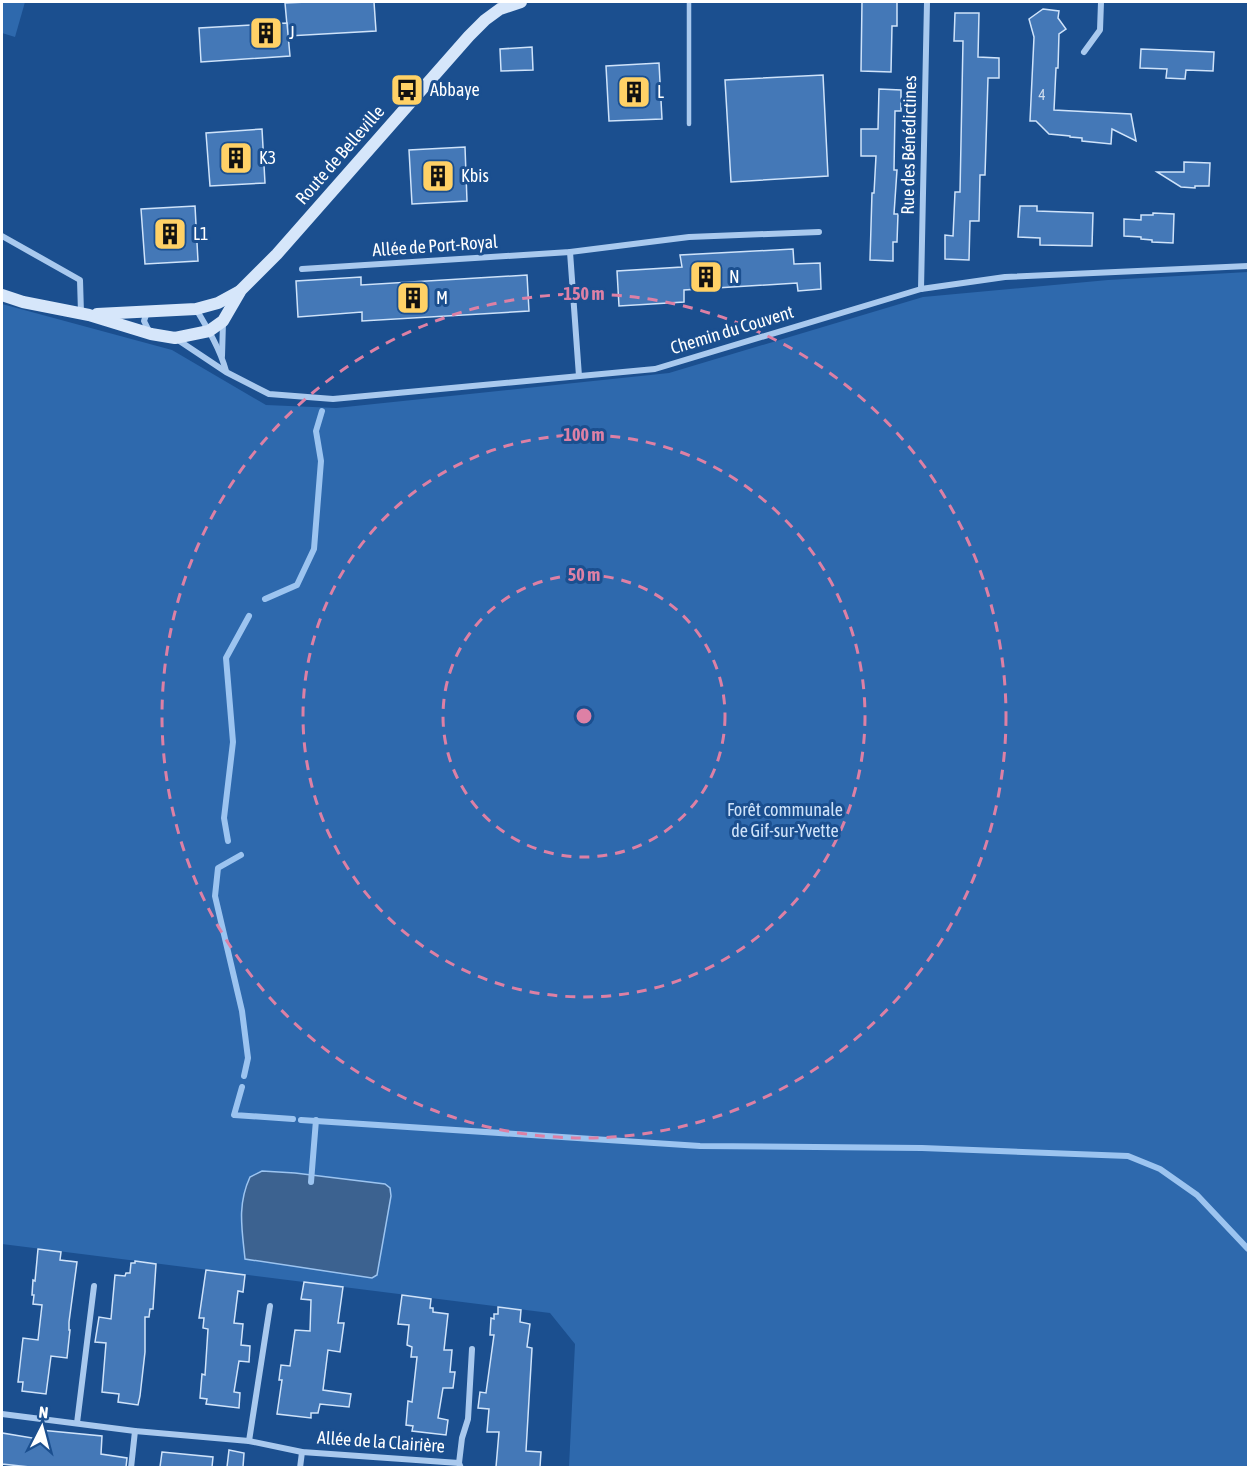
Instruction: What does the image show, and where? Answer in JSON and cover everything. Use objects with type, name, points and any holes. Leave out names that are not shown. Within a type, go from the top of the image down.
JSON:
[{"type":"street","name":"Route de Belleville","points":[[85,314],[151,334],[175,338],[209,331],[223,321],[242,290],[277,254],[485,20],[495,5],[521,2]]},
{"type":"street","name":"Rue des Bénédictines","points":[[921,289],[927,2]]},
{"type":"street","points":[[1084,52],[1100,30],[1101,2]]},
{"type":"street","name":"Allée de Port-Royal","points":[[302,269],[570,252],[689,237],[819,232]]},
{"type":"street","points":[[2,236],[80,280],[85,314],[2,296]]},
{"type":"street","points":[[570,252],[579,376]]},
{"type":"street","name":"Chemin du Couvent","points":[[175,338],[226,372],[269,394],[333,399],[655,369],[921,289],[1005,277],[1248,266]]},
{"type":"street","name":"Route de Belleville","points":[[85,314],[196,309],[218,303],[242,290]]},
{"type":"street","points":[[196,309],[222,357],[226,372]]},
{"type":"street","points":[[147,311],[144,321],[151,334]]},
{"type":"street","points":[[222,357],[223,321]]},
{"type":"street","points":[[77,1423],[94,1286]]},
{"type":"street","points":[[249,1441],[270,1306]]},
{"type":"street","name":"Allée de la Clairière","points":[[2,1414],[135,1431],[249,1441],[302,1452],[460,1465],[462,1438],[468,1419],[472,1349]]},
{"type":"street","points":[[131,1467],[135,1431]]},
{"type":"street","name":"Allée de la Clairière","points":[[300,1467],[302,1452]]},
{"type":"lane","points":[[689,2],[689,124]]},
{"type":"green space","points":[[2,2],[25,2],[15,37],[2,33]]},
{"type":"green space","name":"Forêt communale de Gif-sur-Yvette","points":[[1248,272],[1248,1467],[569,1467],[575,1344],[550,1313],[2,1244],[2,304],[172,350],[266,405],[336,408],[669,373],[923,297],[1108,280]]},
{"type":"shaded area","points":[[262,1171],[385,1184],[390,1188],[391,1196],[377,1275],[372,1278],[245,1259],[243,1197],[250,1177]]},
{"type":"building","points":[[374,2],[376,31],[288,36],[285,3]]},
{"type":"building","points":[[862,2],[897,2],[897,26],[892,26],[891,72],[861,71]]},
{"type":"building","points":[[1043,9],[1059,11],[1058,18],[1066,29],[1059,34],[1054,110],[1131,114],[1136,141],[1112,129],[1111,144],[1082,141],[1082,138],[1049,134],[1036,121],[1030,121],[1034,37],[1029,19]]},
{"type":"building","points":[[955,13],[979,13],[978,57],[999,58],[999,78],[988,78],[985,175],[980,175],[979,221],[970,221],[969,260],[945,259],[945,235],[953,236],[955,192],[960,192],[963,41],[954,41]]},
{"type":"building","points":[[287,23],[290,56],[201,62],[199,28]]},
{"type":"building","points":[[532,47],[533,70],[501,71],[500,49]]},
{"type":"building","points":[[1141,49],[1214,52],[1213,71],[1186,70],[1185,79],[1166,78],[1167,69],[1140,68]]},
{"type":"building","name":"L","points":[[659,63],[662,119],[609,121],[606,66]]},
{"type":"building","points":[[823,75],[828,176],[731,182],[725,80]]},
{"type":"building","points":[[879,89],[901,90],[901,111],[895,111],[894,170],[897,170],[894,214],[898,214],[897,242],[893,242],[893,261],[870,260],[872,193],[874,193],[876,156],[861,156],[861,129],[878,129]]},
{"type":"building","name":"K3","points":[[262,129],[265,183],[210,186],[206,133]]},
{"type":"building","name":"Kbis","points":[[465,147],[467,201],[412,204],[409,150]]},
{"type":"building","points":[[1184,162],[1210,163],[1209,186],[1181,187],[1157,172],[1184,172]]},
{"type":"building","name":"L1","points":[[195,206],[198,261],[145,264],[141,209]]},
{"type":"building","points":[[1020,206],[1037,206],[1037,211],[1093,213],[1092,246],[1040,245],[1040,238],[1018,237]]},
{"type":"building","points":[[1153,213],[1174,214],[1173,243],[1152,242],[1152,240],[1141,239],[1141,237],[1124,236],[1124,219],[1141,220],[1141,215],[1153,215]]},
{"type":"building","name":"N","points":[[793,249],[794,264],[820,263],[821,289],[798,291],[797,283],[684,290],[684,302],[619,306],[617,271],[682,267],[680,255]]},
{"type":"building","name":"M","points":[[527,275],[529,311],[362,321],[362,312],[298,317],[296,281],[361,277],[361,285]]},
{"type":"building","points":[[38,1249],[61,1252],[60,1260],[77,1262],[67,1358],[51,1356],[46,1394],[22,1391],[23,1382],[18,1382],[23,1338],[38,1340],[42,1305],[33,1304],[34,1295],[32,1295]]},
{"type":"building","points":[[135,1261],[156,1264],[153,1309],[150,1309],[149,1317],[145,1317],[145,1352],[138,1405],[118,1402],[119,1394],[102,1392],[106,1343],[95,1342],[99,1317],[111,1319],[115,1275],[125,1276],[126,1273],[130,1273],[131,1263]]},
{"type":"building","points":[[206,1270],[245,1275],[243,1292],[238,1291],[234,1323],[243,1324],[241,1345],[250,1346],[249,1362],[239,1361],[234,1392],[240,1393],[239,1408],[206,1404],[207,1399],[200,1398],[202,1374],[205,1375],[208,1329],[203,1328],[204,1318],[199,1318]]},
{"type":"building","points":[[304,1282],[343,1287],[338,1323],[344,1323],[340,1352],[328,1350],[323,1390],[351,1394],[349,1407],[320,1404],[318,1413],[311,1413],[311,1418],[277,1414],[282,1380],[279,1380],[281,1365],[290,1366],[295,1330],[310,1331],[311,1300],[301,1299]]},
{"type":"building","points":[[402,1295],[431,1299],[430,1308],[433,1308],[433,1312],[448,1314],[444,1350],[452,1350],[450,1372],[455,1372],[453,1388],[443,1388],[438,1418],[448,1420],[446,1435],[412,1431],[413,1426],[406,1425],[408,1401],[412,1402],[417,1357],[411,1357],[412,1347],[407,1345],[409,1325],[398,1324]]},
{"type":"building","points":[[498,1307],[521,1310],[520,1322],[530,1324],[527,1347],[532,1348],[526,1451],[541,1452],[540,1467],[496,1467],[499,1432],[487,1432],[489,1409],[478,1408],[480,1392],[486,1393],[494,1335],[490,1335],[491,1318],[494,1319],[494,1314],[498,1314]]},
{"type":"building","points":[[40,1430],[102,1436],[101,1454],[127,1458],[126,1467],[30,1467],[2,1464],[2,1433],[38,1439]]},
{"type":"building","points":[[229,1450],[244,1453],[243,1467],[227,1467]]},
{"type":"building","points":[[162,1452],[213,1457],[212,1467],[160,1467]]},
{"type":"waterway","points":[[265,599],[297,585],[314,549],[321,461],[316,431],[322,411]]},
{"type":"waterway","points":[[228,841],[224,818],[233,742],[226,658],[249,616]]},
{"type":"waterway","points":[[241,855],[218,868],[215,896],[242,1011],[248,1058],[244,1076]]},
{"type":"waterway","points":[[242,1087],[234,1115],[293,1119]]},
{"type":"waterway","points":[[301,1120],[700,1146],[922,1148],[1128,1156],[1160,1169],[1197,1195],[1248,1249]]},
{"type":"waterway","points":[[311,1182],[316,1120]]},
{"type":"place","name":"J","points":[[266,33]]},
{"type":"place","name":"Abbaye","points":[[407,90]]},
{"type":"place","name":"L","points":[[634,92]]},
{"type":"place","name":"K3","points":[[236,158]]},
{"type":"place","name":"Kbis","points":[[438,176]]},
{"type":"place","name":"L1","points":[[170,234]]},
{"type":"place","name":"N","points":[[706,277]]},
{"type":"place","name":"M","points":[[413,298]]}]
